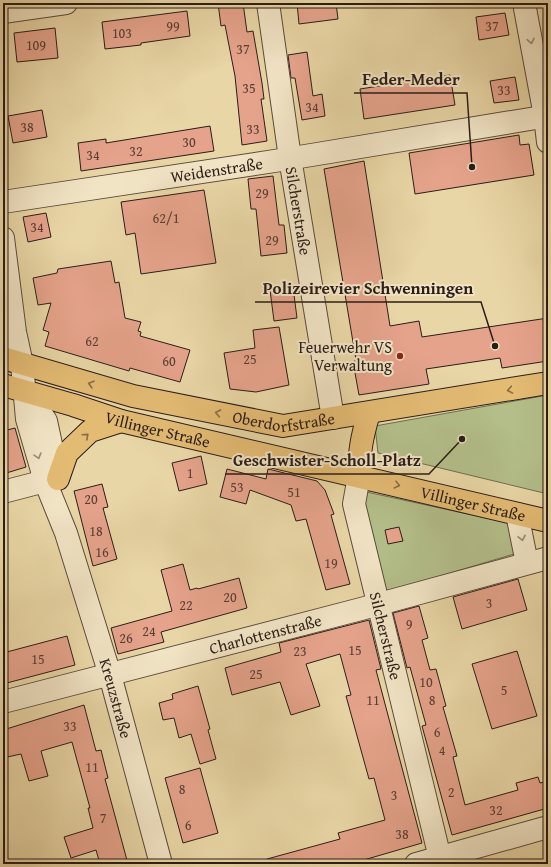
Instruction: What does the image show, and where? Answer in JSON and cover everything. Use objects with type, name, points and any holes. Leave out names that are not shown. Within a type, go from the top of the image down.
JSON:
[{"type":"main road","name":"Oberdorfstraße","points":[[13,361],[133,396],[283,426],[548,383]]},
{"type":"main road","name":"Villinger Straße","points":[[3,385],[120,421],[548,521]]},
{"type":"main road","name":"Silcherstraße","points":[[359,476],[361,441],[369,413]]},
{"type":"main road","points":[[52,480],[67,453],[90,431],[120,421]]},
{"type":"street","points":[[3,12],[66,3]]},
{"type":"street","name":"Silcherstraße","points":[[268,3],[290,158],[333,418]]},
{"type":"street","points":[[524,3],[547,116],[548,142]]},
{"type":"street","name":"Weidenstraße","points":[[3,202],[290,158],[547,116]]},
{"type":"street","name":"Kreuzstraße","points":[[3,238],[15,332],[13,361],[26,392],[27,419],[52,480],[66,533],[110,675],[161,864]]},
{"type":"street","name":"Silcherstraße","points":[[359,476],[354,504],[441,861]]},
{"type":"street","points":[[3,492],[52,480]]},
{"type":"street","name":"Charlottenstraße","points":[[3,702],[378,604],[538,560],[517,514]]},
{"type":"street","points":[[416,864],[441,861],[548,827]]},
{"type":"green space","points":[[548,395],[548,494],[378,453],[375,426]]},
{"type":"green space","points":[[362,491],[509,523],[514,554],[386,592]]},
{"type":"building","points":[[218,3],[243,3],[247,32],[253,31],[262,83],[264,99],[261,99],[267,141],[242,145],[235,76],[225,25],[221,26]]},
{"type":"building","points":[[297,3],[336,3],[338,19],[299,24]]},
{"type":"building","points":[[187,11],[190,36],[141,43],[141,45],[105,49],[102,22]]},
{"type":"building","points":[[505,13],[509,35],[479,40],[476,17]]},
{"type":"building","points":[[55,28],[58,58],[17,62],[14,33]]},
{"type":"building","points":[[307,52],[313,96],[322,94],[325,116],[302,120],[295,78],[291,78],[288,55]]},
{"type":"building","points":[[450,75],[455,105],[364,119],[360,89]]},
{"type":"building","points":[[515,77],[519,100],[494,103],[490,81]]},
{"type":"building","points":[[42,110],[47,137],[13,143],[8,116]]},
{"type":"building","points":[[210,126],[214,151],[81,171],[78,143],[106,139],[106,143]]},
{"type":"building","points":[[519,135],[520,145],[529,144],[534,175],[415,194],[409,153]]},
{"type":"building","points":[[364,161],[390,326],[419,321],[422,337],[548,318],[548,361],[502,368],[500,358],[426,369],[429,384],[359,395],[353,362],[356,360],[324,169]]},
{"type":"building","points":[[273,176],[279,225],[284,225],[287,253],[261,256],[256,209],[251,209],[248,179]]},
{"type":"building","points":[[204,190],[216,263],[141,274],[135,233],[126,235],[121,202]]},
{"type":"building","points":[[46,213],[51,237],[28,242],[23,217]]},
{"type":"building","points":[[111,261],[115,283],[119,282],[125,318],[141,322],[138,331],[141,332],[140,336],[190,350],[180,382],[130,368],[129,371],[45,346],[49,332],[43,330],[51,303],[38,305],[33,278],[57,273],[58,269]]},
{"type":"building","points":[[293,287],[297,318],[274,321],[270,290]]},
{"type":"building","points":[[279,327],[289,385],[256,392],[230,389],[224,353],[255,348],[253,330]]},
{"type":"building","points":[[15,428],[26,467],[3,474],[3,431]]},
{"type":"building","points":[[201,456],[207,484],[179,491],[172,463]]},
{"type":"building","points":[[227,469],[266,479],[268,469],[317,481],[325,490],[334,514],[331,515],[350,584],[326,590],[306,519],[296,521],[291,505],[250,490],[246,504],[220,497]]},
{"type":"building","points":[[102,484],[108,507],[103,508],[117,559],[93,566],[74,491]]},
{"type":"building","points":[[399,527],[403,541],[388,544],[385,530]]},
{"type":"building","points":[[183,564],[190,590],[239,578],[247,608],[161,632],[164,642],[118,654],[111,628],[172,611],[161,570]]},
{"type":"building","points":[[518,579],[527,610],[462,629],[453,597]]},
{"type":"building","points":[[419,606],[428,638],[422,640],[430,670],[436,669],[446,706],[443,707],[457,756],[453,757],[465,805],[518,790],[516,783],[538,777],[540,783],[548,781],[548,808],[452,835],[422,726],[426,725],[410,667],[407,668],[393,613]]},
{"type":"building","points":[[369,620],[381,669],[376,670],[422,843],[350,864],[267,864],[267,859],[340,839],[338,833],[385,820],[374,778],[369,779],[346,696],[351,695],[340,654],[306,664],[320,706],[291,715],[280,682],[232,695],[225,668],[281,652],[279,643]]},
{"type":"building","points":[[67,636],[75,665],[3,684],[3,653]]},
{"type":"building","points":[[517,651],[537,716],[492,729],[472,664]]},
{"type":"building","points":[[198,686],[210,729],[208,730],[216,759],[200,764],[191,734],[179,738],[174,718],[163,720],[159,703],[173,699],[172,694]]},
{"type":"building","points":[[84,705],[96,751],[101,750],[108,778],[105,779],[128,864],[100,864],[96,850],[71,858],[64,837],[93,828],[88,808],[90,808],[72,742],[41,751],[48,776],[29,781],[21,754],[3,758],[3,730]]},
{"type":"building","points":[[200,768],[218,833],[183,843],[165,778]]},
{"type":"place","name":"Feder-Meder","points":[[472,167]]},
{"type":"place","name":"Polizeirevier Schwenningen","points":[[495,346]]},
{"type":"place","name":"Feuerwehr VS Verwaltung","points":[[400,356]]},
{"type":"place","name":"Geschwister-Scholl-Platz","points":[[462,439]]}]
